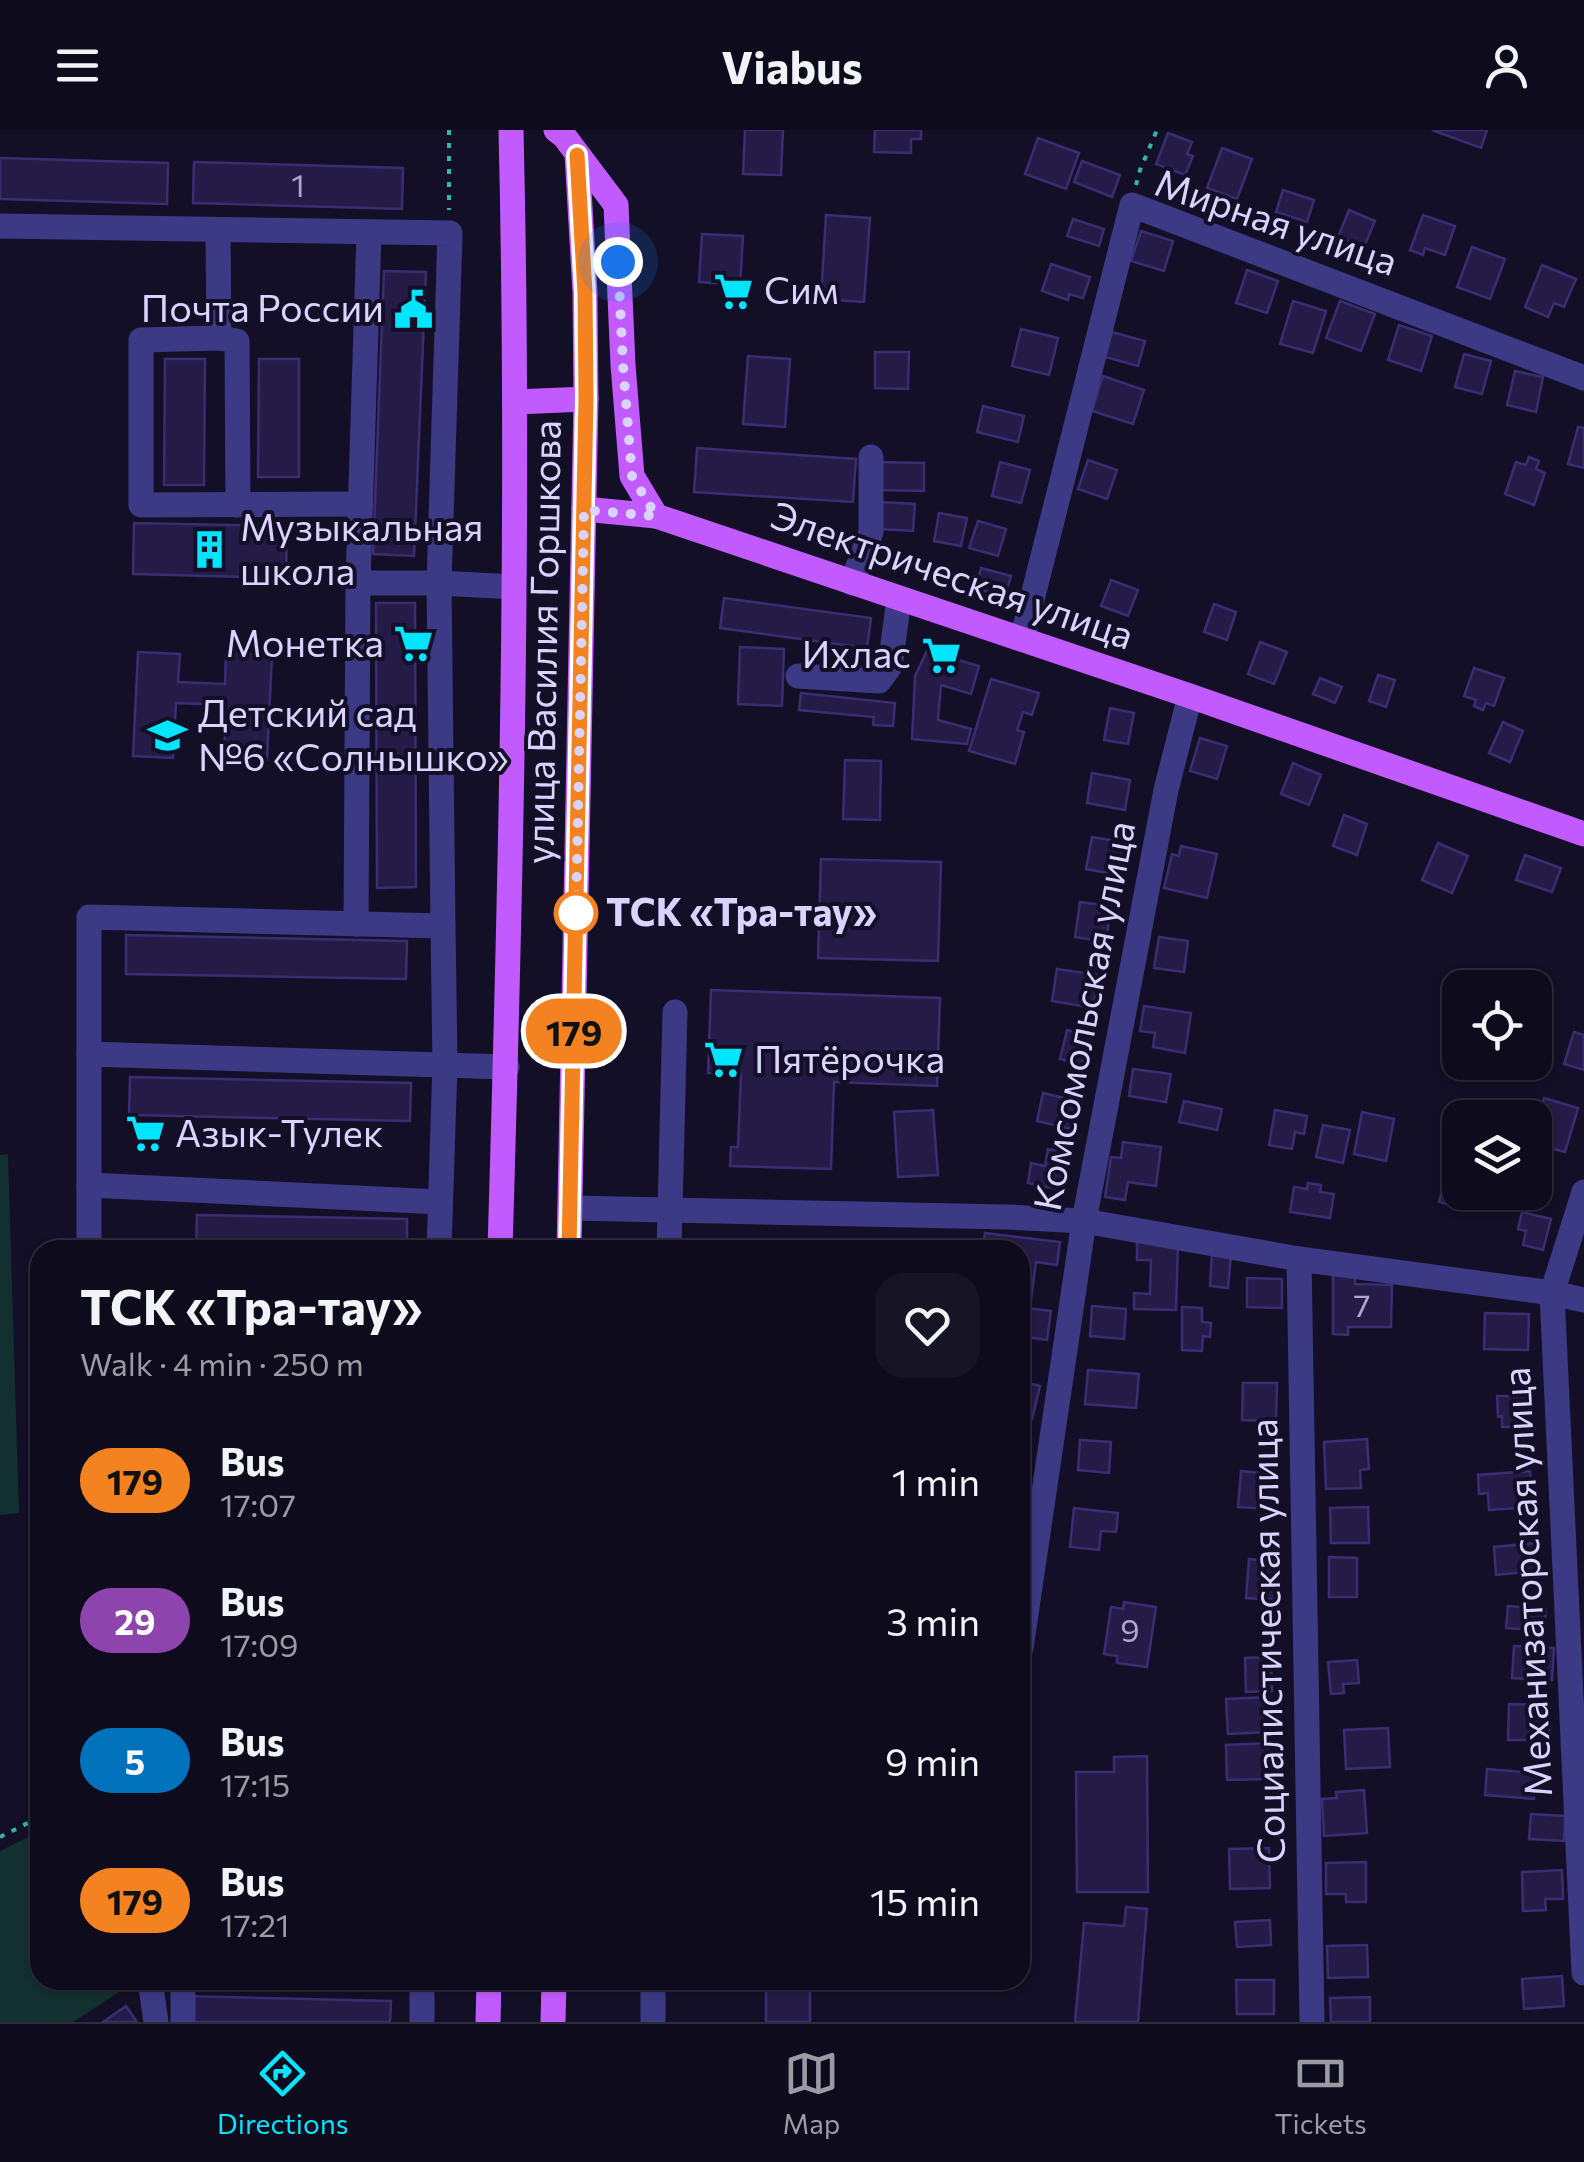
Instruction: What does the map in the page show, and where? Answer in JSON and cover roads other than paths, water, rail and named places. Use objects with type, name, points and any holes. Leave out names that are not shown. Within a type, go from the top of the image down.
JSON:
[{"type":"main road","name":"улица Василия Горшкова","points":[[500,1240],[507,1067],[514,587],[511,130]]},
{"type":"main road","points":[[556,130],[616,204],[632,476],[656,516]]},
{"type":"main road","name":"улица Василия Горшкова","points":[[569,1240],[586,399],[577,155]]},
{"type":"main road","points":[[515,402],[586,399]]},
{"type":"main road","name":"Электрическая улица","points":[[584,510],[656,516],[1584,834]]},
{"type":"main road","points":[[488,2022],[489,1990]]},
{"type":"main road","points":[[552,2022],[554,1990]]},
{"type":"street","name":"Мирная улица","points":[[1022,639],[1132,204],[1584,378]]},
{"type":"street","points":[[0,226],[450,233],[439,583],[444,1064],[439,1240]]},
{"type":"street","points":[[218,230],[219,338]]},
{"type":"street","points":[[356,924],[358,583],[369,232]]},
{"type":"street","points":[[238,505],[237,341],[141,340],[141,505],[238,505],[360,504]]},
{"type":"street","points":[[852,583],[871,532],[871,457]]},
{"type":"street","points":[[358,583],[514,587]]},
{"type":"street","points":[[798,676],[880,682],[890,666],[899,599]]},
{"type":"street","name":"Комсомольская улица","points":[[1030,1587],[1084,1221],[1166,790],[1190,696]]},
{"type":"street","points":[[89,1240],[88,917],[443,926]]},
{"type":"street","points":[[670,1240],[674,1012]]},
{"type":"street","points":[[88,1054],[507,1067]]},
{"type":"street","points":[[89,1185],[440,1202]]},
{"type":"street","name":"Механизаторская улица","points":[[1584,1192],[1552,1293],[1584,1973]]},
{"type":"street","points":[[570,1208],[1084,1221],[1299,1259],[1584,1300]]},
{"type":"street","name":"Социалистическая улица","points":[[1299,1259],[1312,2022]]},
{"type":"street","points":[[151,1990],[156,2022]]},
{"type":"street","points":[[183,1990],[183,2022]]},
{"type":"street","points":[[422,1990],[422,2022]]},
{"type":"street","points":[[653,1990],[653,2022]]},
{"type":"place","name":"Сим","points":[[734,291]]},
{"type":"place","name":"Почта России","points":[[414,309]]},
{"type":"place","name":"Музыкальная школа","points":[[210,550]]},
{"type":"place","name":"Монетка","points":[[414,644]]},
{"type":"place","name":"Ихлас","points":[[941,655]]},
{"type":"place","name":"Детский сад №6 «Солнышко»","points":[[168,736]]},
{"type":"place","name":"ТСК «Тра-тау»","points":[[576,913]]},
{"type":"place","name":"Пятёрочка","points":[[724,1060]]},
{"type":"place","name":"Азык-Тулек","points":[[145,1134]]}]
